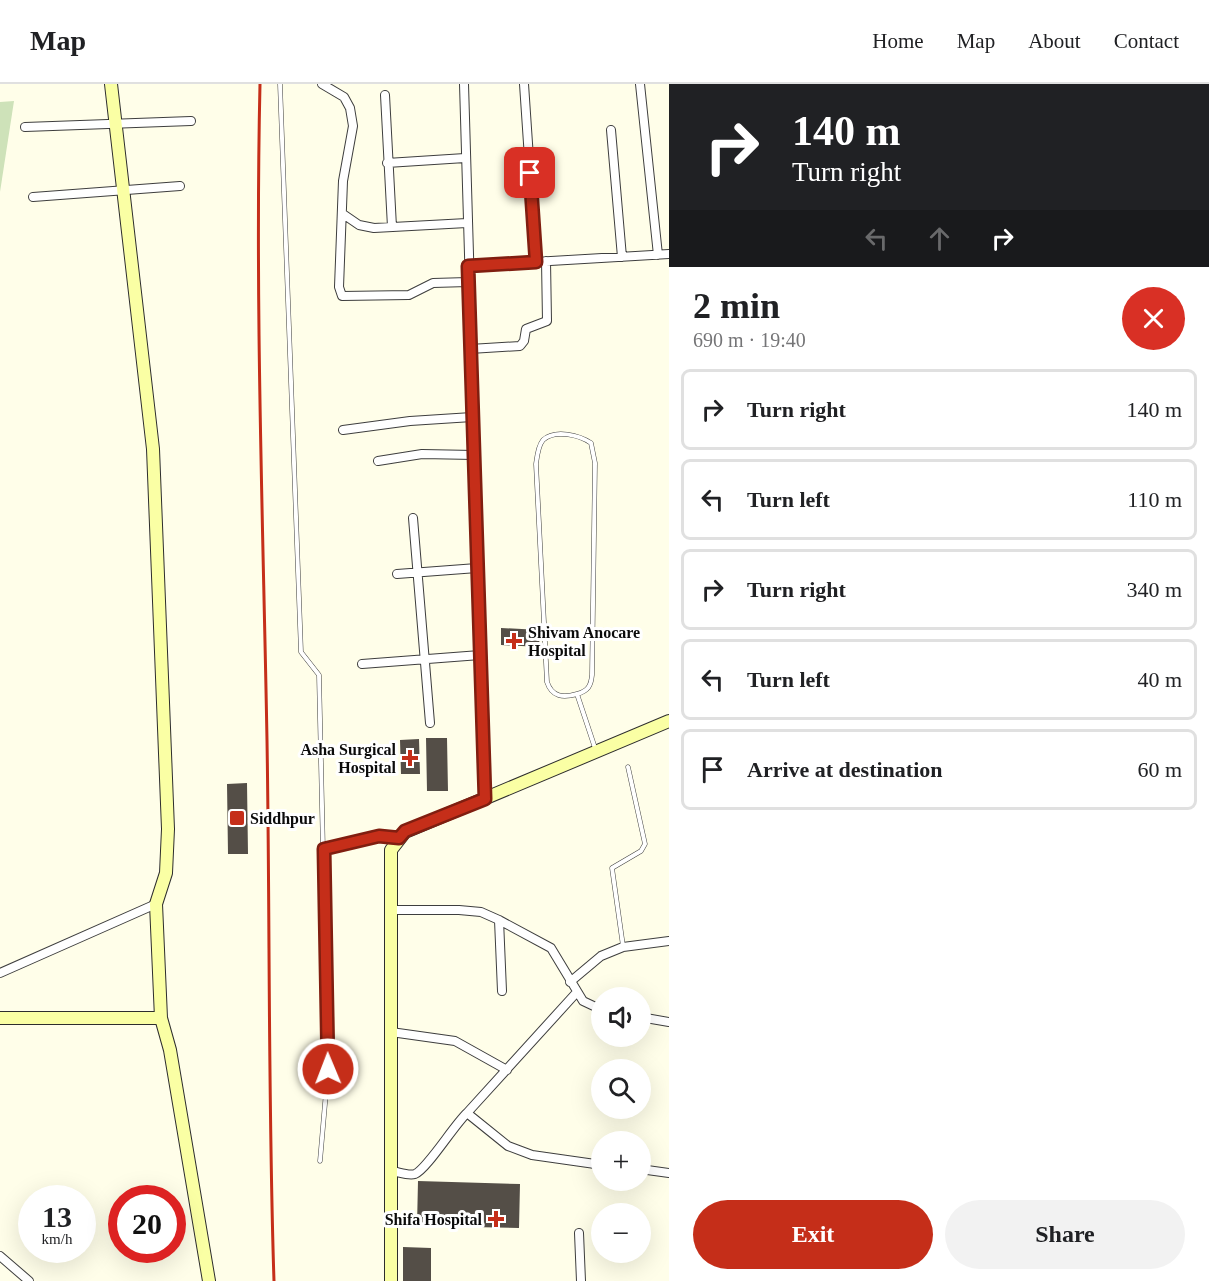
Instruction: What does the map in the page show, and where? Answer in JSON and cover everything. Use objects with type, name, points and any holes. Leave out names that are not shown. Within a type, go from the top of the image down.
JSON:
[{"type":"street","points":[[111,84],[153,449],[168,828],[166,873],[156,904],[161,1018],[170,1050],[209,1281]]},
{"type":"street","points":[[322,84],[344,97],[350,108],[353,126],[343,181],[339,287],[342,296],[409,295],[424,285],[433,283],[468,282]]},
{"type":"street","points":[[464,84],[468,282],[485,799]]},
{"type":"street","points":[[524,84],[536,262]]},
{"type":"street","points":[[640,84],[658,255]]},
{"type":"street","points":[[385,94],[392,227]]},
{"type":"street","points":[[25,128],[116,122],[190,121]]},
{"type":"street","points":[[611,130],[622,257]]},
{"type":"street","points":[[387,163],[465,158]]},
{"type":"street","points":[[33,197],[180,186]]},
{"type":"street","points":[[343,214],[359,225],[392,227],[467,223]]},
{"type":"street","points":[[468,266],[669,254]]},
{"type":"street","points":[[470,349],[520,346],[524,341],[526,329],[547,321],[546,261]]},
{"type":"street","points":[[343,430],[410,421],[472,417]]},
{"type":"street","points":[[378,461],[422,454],[474,454]]},
{"type":"street","points":[[413,518],[426,659],[429,723]]},
{"type":"street","points":[[397,574],[477,568]]},
{"type":"street","points":[[362,664],[480,655]]},
{"type":"street","points":[[391,1281],[391,849],[405,831],[669,722]]},
{"type":"street","points":[[0,973],[156,904]]},
{"type":"street","points":[[391,910],[459,909],[481,912],[499,920],[551,948],[583,1001],[591,1005]]},
{"type":"street","points":[[499,920],[502,991]]},
{"type":"street","points":[[570,982],[601,956],[623,947],[669,941]]},
{"type":"street","points":[[392,1171],[412,1175],[422,1170],[467,1113],[577,992]]},
{"type":"street","points":[[0,1018],[161,1018]]},
{"type":"street","points":[[651,1019],[669,1022]]},
{"type":"street","points":[[392,1032],[455,1041],[507,1070]]},
{"type":"street","points":[[467,1113],[508,1146],[532,1155],[591,1163]]},
{"type":"street","points":[[651,1171],[669,1173]]},
{"type":"street","points":[[579,1233],[581,1281]]},
{"type":"street","points":[[2,1260],[29,1281]]},
{"type":"lane","points":[[280,84],[301,652],[319,675],[328,1069],[320,1161]]},
{"type":"lane","points":[[562,434],[582,437],[591,443],[595,463],[592,675],[591,684],[586,691],[577,694],[566,698],[556,695],[549,689],[547,682],[536,464],[543,441],[549,436],[562,434]]},
{"type":"lane","points":[[577,694],[597,752]]},
{"type":"lane","points":[[623,947],[612,868],[641,851],[645,844],[628,767]]},
{"type":"lane","points":[[324,849],[379,836],[399,838]]},
{"type":"green space","points":[[14,101],[0,192],[0,102]]},
{"type":"building","points":[[501,628],[540,630],[539,647],[501,645]]},
{"type":"building","points":[[426,738],[447,738],[448,791],[427,791]]},
{"type":"building","points":[[419,739],[420,774],[401,774],[400,740]]},
{"type":"building","points":[[247,783],[248,854],[228,854],[227,784]]},
{"type":"building","points":[[418,1181],[520,1184],[519,1228],[417,1226]]},
{"type":"building","points":[[403,1247],[431,1248],[431,1281],[403,1281]]},
{"type":"railway","points":[[260,84],[259,330],[274,1281]]},
{"type":"place","name":"Shivam Anocare Hospital","points":[[514,641]]},
{"type":"place","name":"Asha Surgical Hospital","points":[[410,758]]},
{"type":"place","name":"Siddhpur","points":[[237,818]]},
{"type":"place","name":"Shifa Hospital","points":[[496,1219]]},
{"type":"route","points":[[328,1069],[324,849],[379,836],[399,838],[405,831],[485,799],[468,266],[536,262],[530,173]]}]
